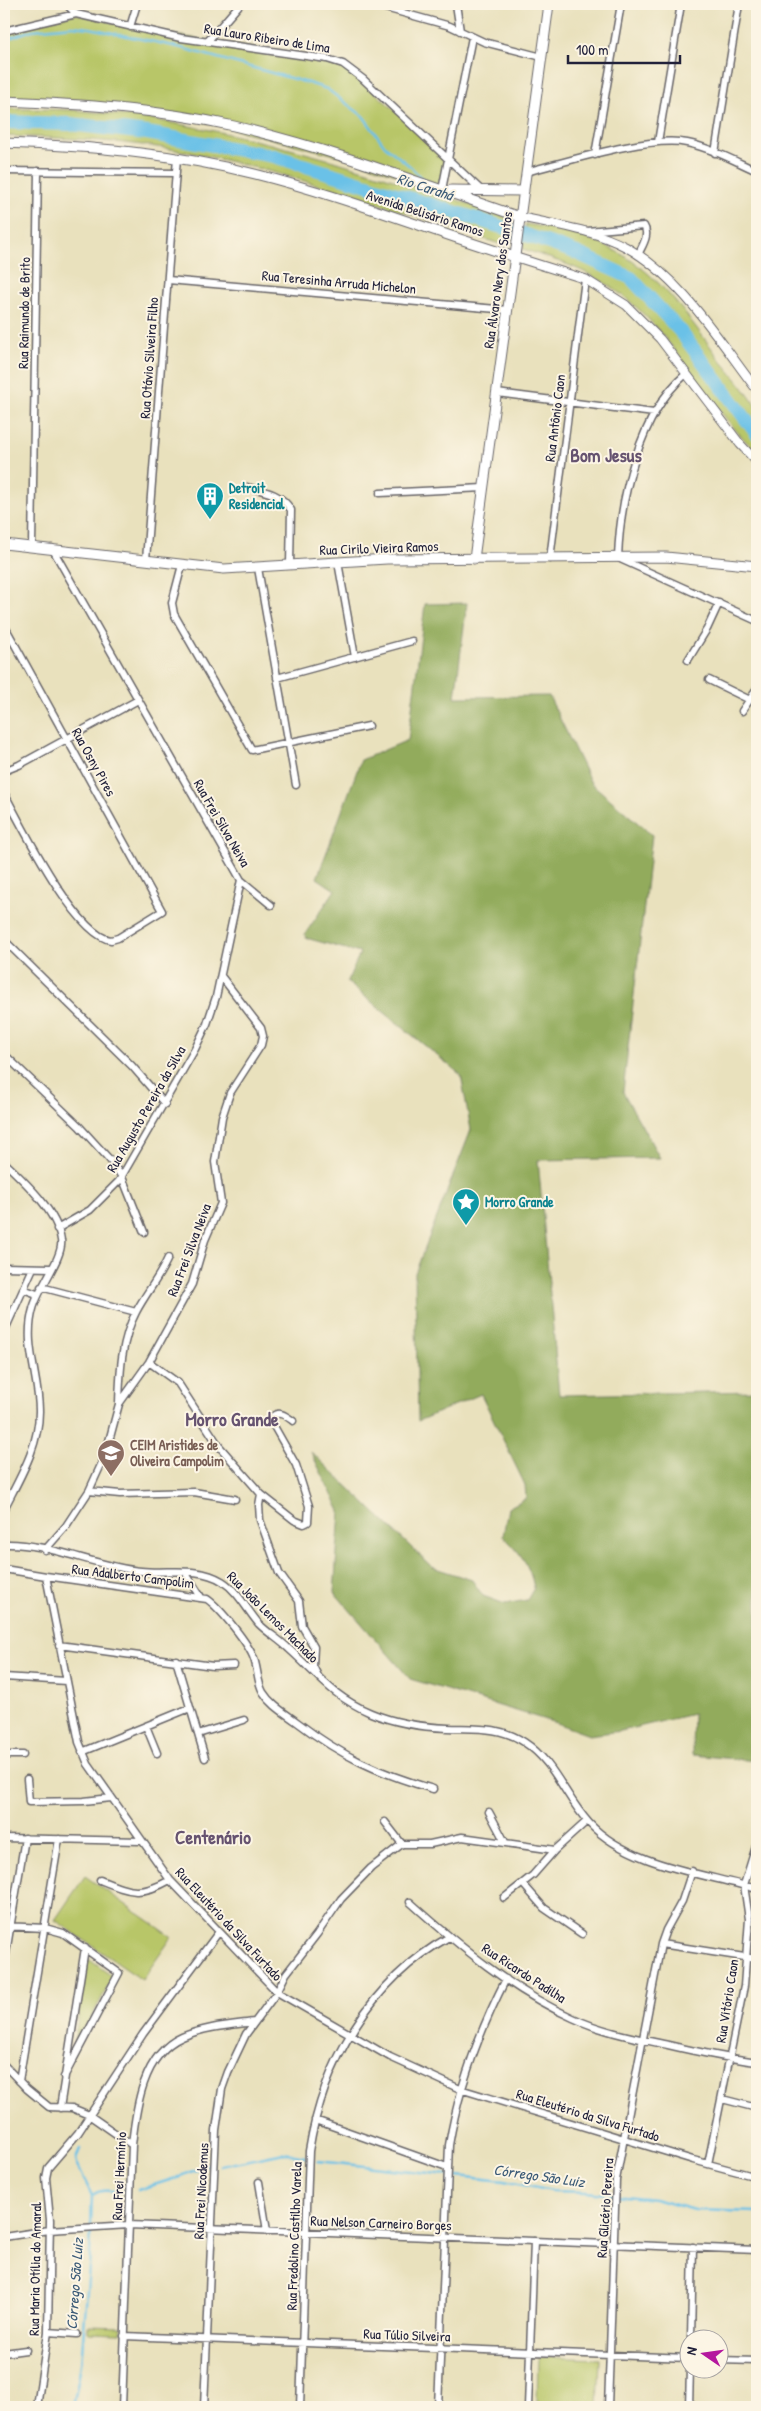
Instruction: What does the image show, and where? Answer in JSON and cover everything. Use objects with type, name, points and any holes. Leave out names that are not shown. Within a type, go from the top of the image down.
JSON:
[{"type":"main road","name":"Rua Álvaro Nery dos Santos","points":[[474,559],[549,4]]},
{"type":"main road","name":"Avenida Belisário Ramos","points":[[4,101],[89,105],[180,116],[232,126],[312,147],[442,190],[520,220]]},
{"type":"main road","name":"Avenida Belisário Ramos","points":[[4,143],[99,147],[227,167],[283,182],[515,257]]},
{"type":"main road","points":[[442,190],[524,191]]},
{"type":"main road","name":"Rua Cirilo Vieira Ramos","points":[[4,544],[224,569],[338,562],[618,558],[689,558],[757,566]]},
{"type":"street","points":[[66,4],[76,14]]},
{"type":"street","points":[[130,27],[137,4]]},
{"type":"street","points":[[207,42],[240,4]]},
{"type":"street","points":[[371,4],[437,22],[494,45],[542,57]]},
{"type":"street","points":[[456,4],[460,31]]},
{"type":"street","points":[[595,155],[621,4]]},
{"type":"street","points":[[658,142],[681,4]]},
{"type":"street","points":[[715,153],[739,4]]},
{"type":"street","name":"Rua Lauro Ribeiro de Lima","points":[[4,30],[76,14],[207,42],[312,56],[344,64],[363,79],[482,191]]},
{"type":"street","points":[[442,190],[472,37]]},
{"type":"street","points":[[526,172],[658,142],[688,143],[757,171]]},
{"type":"street","name":"Rua Otávio Silveira Filho","points":[[146,560],[177,158]]},
{"type":"street","points":[[4,171],[176,173]]},
{"type":"street","name":"Rua Raimundo de Brito","points":[[32,546],[38,171]]},
{"type":"street","name":"Avenida Belisário Ramos","points":[[520,220],[586,231],[613,241],[638,255],[680,292],[757,390]]},
{"type":"street","points":[[586,231],[644,226],[647,236],[638,255]]},
{"type":"street","name":"Avenida Belisário Ramos","points":[[515,257],[585,279],[613,295],[639,316],[660,339],[740,444],[757,462]]},
{"type":"street","name":"Rua Antônio Caon","points":[[550,559],[585,279]]},
{"type":"street","name":"Rua Teresinha Arruda Michelon","points":[[168,280],[508,310]]},
{"type":"street","points":[[686,374],[666,394],[654,413],[630,479],[622,511],[618,558],[757,622]]},
{"type":"street","points":[[497,393],[654,413]]},
{"type":"street","points":[[246,487],[279,496],[287,502],[291,510],[290,565]]},
{"type":"street","points":[[380,493],[484,488]]},
{"type":"street","name":"Rua Frei Silva Neiva","points":[[45,1550],[66,1526],[89,1491],[105,1456],[118,1404],[148,1362],[190,1289],[205,1240],[218,1212],[221,1195],[215,1162],[222,1117],[230,1093],[257,1054],[263,1036],[261,1028],[221,976],[241,880],[52,548]]},
{"type":"street","points":[[338,562],[355,656]]},
{"type":"street","points":[[182,565],[172,603],[174,614],[252,750],[369,726]]},
{"type":"street","points":[[258,568],[296,785]]},
{"type":"street","points":[[688,660],[707,629],[718,603]]},
{"type":"street","name":"Rua Osny Pires","points":[[4,626],[162,911],[118,938],[111,940],[100,936],[68,905],[4,793]]},
{"type":"street","points":[[277,678],[412,641]]},
{"type":"street","points":[[709,680],[750,700]]},
{"type":"street","points":[[742,711],[757,690]]},
{"type":"street","points":[[4,771],[19,765],[138,700]]},
{"type":"street","points":[[241,880],[271,905]]},
{"type":"street","points":[[4,940],[132,1066],[165,1104]]},
{"type":"street","name":"Rua Augusto Pereira da Silva","points":[[57,1229],[90,1210],[112,1190],[122,1177],[165,1104],[207,1024],[221,976]]},
{"type":"street","points":[[4,1054],[79,1126],[122,1177],[144,1232]]},
{"type":"street","points":[[4,1162],[37,1195],[57,1229],[62,1247],[60,1256],[37,1294],[32,1312],[30,1339],[39,1408],[37,1435],[32,1453],[4,1510]]},
{"type":"street","points":[[118,1404],[122,1356],[136,1312],[157,1281],[168,1258]]},
{"type":"street","points":[[4,1267],[51,1268]]},
{"type":"street","points":[[4,1332],[33,1268]]},
{"type":"street","points":[[41,1287],[136,1312]]},
{"type":"street","points":[[23,1289],[37,1294]]},
{"type":"street","points":[[148,1362],[178,1383],[219,1446],[261,1494],[299,1523],[308,1522],[309,1506],[296,1465],[271,1422],[275,1414],[281,1414],[294,1421]]},
{"type":"street","points":[[89,1491],[120,1494],[194,1492],[235,1499]]},
{"type":"street","points":[[261,1494],[259,1505],[260,1520],[279,1573],[299,1601],[302,1626],[314,1647],[314,1666],[321,1682]]},
{"type":"street","name":"Rua João Lemos Machado","points":[[4,1544],[45,1550],[131,1570],[186,1572],[213,1577],[230,1587],[264,1628],[290,1649],[321,1682],[355,1705],[382,1717],[428,1726],[493,1729],[510,1734],[523,1741],[546,1762],[587,1821],[604,1837],[629,1852],[692,1872],[757,1889]]},
{"type":"street","points":[[4,1569],[46,1576]]},
{"type":"street","points":[[186,1572],[201,1597]]},
{"type":"street","name":"Rua Adalberto Campolim","points":[[46,1576],[201,1597],[219,1610],[247,1647],[255,1660],[264,1692],[283,1711],[326,1744],[353,1760],[386,1774],[433,1789]]},
{"type":"street","name":"Rua Eleutério da Silva Furtado","points":[[46,1576],[66,1681],[82,1752],[88,1764],[170,1880],[218,1933],[276,1992],[403,2064],[460,2090],[757,2177]]},
{"type":"street","points":[[59,1645],[213,1666],[234,1665]]},
{"type":"street","points":[[176,1660],[205,1758]]},
{"type":"street","points":[[4,1677],[66,1681]]},
{"type":"street","points":[[82,1752],[190,1708]]},
{"type":"street","points":[[198,1734],[244,1720]]},
{"type":"street","points":[[146,1726],[157,1754]]},
{"type":"street","points":[[4,1755],[23,1755]]},
{"type":"street","points":[[27,1778],[29,1802],[84,1801],[111,1798]]},
{"type":"street","points":[[488,1812],[504,1842]]},
{"type":"street","points":[[504,1898],[524,1884],[555,1850],[587,1821]]},
{"type":"street","points":[[385,1822],[402,1844],[430,1844],[466,1836],[555,1850]]},
{"type":"street","points":[[4,1838],[141,1841]]},
{"type":"street","points":[[4,1965],[7,1926],[25,1838]]},
{"type":"street","points":[[19,2080],[59,1839]]},
{"type":"street","name":"Rua Vitório Caon","points":[[708,2164],[730,2059],[747,1958],[749,1919],[744,1885],[757,1843]]},
{"type":"street","name":"Rua Frei Nicodemus","points":[[204,2407],[219,2106],[228,2072],[246,2034],[276,1992],[286,1974],[341,1899],[371,1868],[402,1844]]},
{"type":"street","name":"Rua Glicério Pereira","points":[[608,2407],[616,2189],[661,1944],[666,1930],[682,1901],[692,1872]]},
{"type":"street","points":[[100,1880],[125,1890],[139,1892],[154,1889],[170,1880]]},
{"type":"street","points":[[524,1884],[544,1908],[582,1934]]},
{"type":"street","name":"Rua Ricardo Padilha","points":[[410,1902],[450,1937],[506,1979],[534,1998],[575,2019],[619,2035],[730,2059],[757,2062]]},
{"type":"street","points":[[7,1926],[45,1928],[62,1933],[118,1973],[64,2077]]},
{"type":"street","name":"Rua Maria Otília do Amaral","points":[[37,2407],[48,2332],[48,2230],[50,2209],[47,2172],[89,2115],[151,2022],[218,1933]]},
{"type":"street","name":"Rua Fredolino Castilho Varela","points":[[300,2407],[309,2151],[315,2120],[334,2064],[349,2034],[368,2007],[394,1978],[419,1956],[450,1937]]},
{"type":"street","points":[[661,1944],[757,1960]]},
{"type":"street","points":[[60,2108],[85,1948]]},
{"type":"street","points":[[438,2407],[446,2169],[454,2116],[460,2090],[478,2039],[506,1979]]},
{"type":"street","name":"Rua Frei Hermínio","points":[[122,2407],[132,2144],[136,2113],[147,2075],[166,2049],[182,2037],[254,2022]]},
{"type":"street","points":[[4,2065],[50,2107],[72,2108],[89,2115],[132,2144]]},
{"type":"street","points":[[722,2099],[757,2108]]},
{"type":"street","points":[[315,2120],[446,2169]]},
{"type":"street","points":[[259,2182],[267,2231]]},
{"type":"street","name":"Rua Nelson Carneiro Borges","points":[[4,2237],[48,2230],[129,2225],[757,2250]]},
{"type":"street","points":[[528,2407],[534,2241]]},
{"type":"street","points":[[691,2328],[693,2247]]},
{"type":"street","points":[[48,2332],[77,2334]]},
{"type":"street","name":"Rua Túlio Silveira","points":[[124,2336],[678,2358]]},
{"type":"street","points":[[4,2353],[26,2350]]},
{"type":"street","points":[[728,2360],[757,2361]]},
{"type":"street","points":[[689,2407],[690,2378]]},
{"type":"green space","points":[[76,14],[130,27],[343,64],[448,158],[442,190],[352,159],[180,116],[4,101],[4,31]]},
{"type":"green space","points":[[4,109],[72,110],[128,116],[184,125],[294,150],[403,182],[510,218],[512,222],[510,244],[503,245],[384,205],[304,181],[182,151],[115,142],[4,136]]},
{"type":"green space","points":[[526,224],[563,231],[593,241],[619,253],[641,268],[661,286],[700,332],[752,400],[757,410],[758,420],[757,452],[721,412],[672,346],[635,306],[614,289],[592,276],[523,249]]},
{"type":"green space","points":[[467,603],[455,697],[549,696],[591,783],[652,835],[623,1092],[660,1158],[538,1160],[559,1395],[757,1391],[757,1761],[692,1755],[693,1714],[621,1731],[589,1735],[556,1723],[410,1679],[334,1592],[340,1511],[311,1452],[432,1567],[472,1580],[483,1596],[505,1604],[527,1600],[534,1588],[530,1572],[523,1559],[503,1536],[508,1508],[526,1498],[525,1485],[481,1394],[418,1421],[415,1273],[471,1130],[461,1075],[347,982],[360,953],[306,938],[305,934],[335,890],[317,878],[361,760],[408,740],[425,604]]},
{"type":"green space","points":[[85,1876],[172,1937],[142,1980],[55,1920]]},
{"type":"green space","points":[[87,1958],[113,1977],[76,2046],[74,2044]]},
{"type":"green space","points":[[88,2326],[122,2327],[121,2333],[88,2332]]},
{"type":"green space","points":[[538,2357],[600,2359],[598,2407],[537,2407]]},
{"type":"waterway","points":[[4,40],[32,30],[72,26],[90,28],[178,47],[327,89],[363,116],[385,146],[411,167],[422,179]]},
{"type":"waterway","name":"Rio Carahá","points":[[4,122],[70,124],[147,133],[274,156],[518,232],[577,253],[631,278],[680,331],[757,434]]},
{"type":"waterway","name":"Córrego São Luiz","points":[[73,2407],[81,2364],[90,2255],[92,2196],[76,2161],[80,2149]]},
{"type":"waterway","name":"Córrego São Luiz","points":[[220,2166],[284,2153],[305,2157]]},
{"type":"waterway","name":"Córrego São Luiz","points":[[317,2161],[504,2181],[552,2191],[586,2192],[654,2199],[695,2210],[757,2212]]},
{"type":"waterway","name":"Córrego São Luiz","points":[[138,2190],[208,2165]]},
{"type":"waterway","name":"Córrego São Luiz","points":[[92,2196],[102,2191],[124,2192]]},
{"type":"place","name":"Detroit Residencial","points":[[210,520]]},
{"type":"place","name":"Morro Grande","points":[[466,1226]]},
{"type":"place","name":"CEIM Aristides de Oliveira Campolim","points":[[111,1477]]},
{"type":"district","name":"Bom Jesus","points":[[606,455]]},
{"type":"district","name":"Morro Grande","points":[[232,1419]]},
{"type":"district","name":"Centenário","points":[[213,1837]]}]
